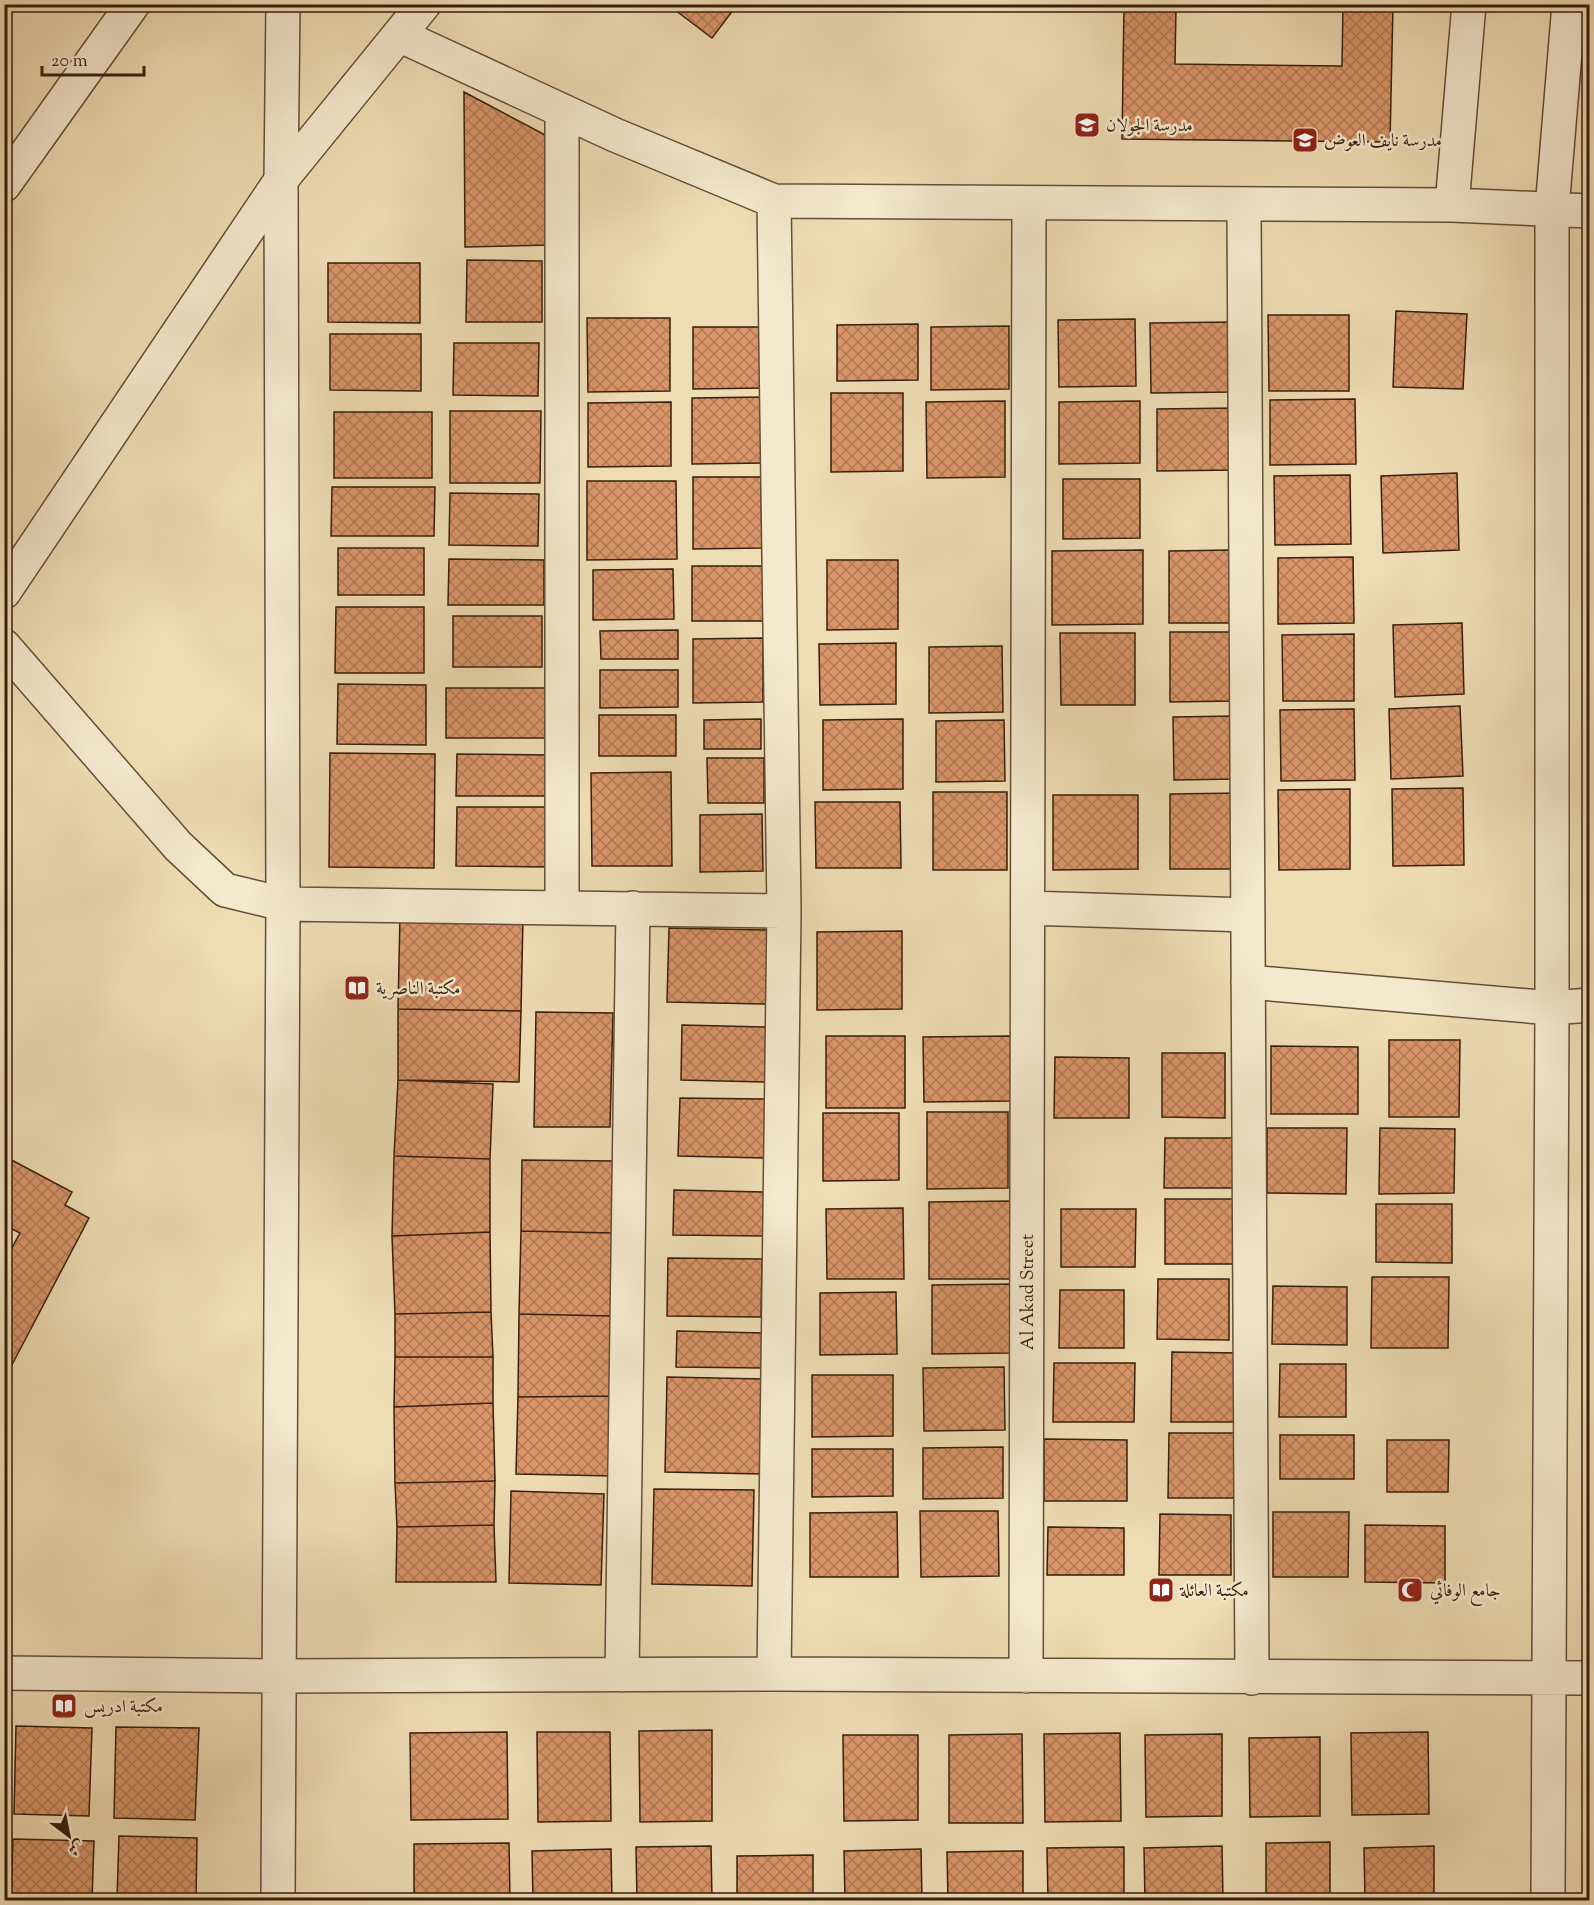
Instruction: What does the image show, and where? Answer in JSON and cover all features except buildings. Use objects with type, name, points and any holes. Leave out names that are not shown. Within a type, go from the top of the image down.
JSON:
[{"type":"street","points":[[4,185],[133,4]]},
{"type":"street","points":[[278,1900],[283,904],[281,180],[283,4]]},
{"type":"street","points":[[4,592],[281,180],[424,4]]},
{"type":"street","points":[[1452,205],[1468,4]]},
{"type":"street","points":[[1548,1900],[1552,1008],[1552,209],[1569,4]]},
{"type":"street","points":[[399,35],[562,111],[774,201],[1452,205],[1590,211]]},
{"type":"street","points":[[562,111],[562,908]]},
{"type":"street","points":[[774,201],[784,911],[774,1674]]},
{"type":"street","name":"Al Akad Street","points":[[1026,1676],[1029,203]]},
{"type":"street","points":[[1244,204],[1252,1678]]},
{"type":"street","points":[[4,646],[178,846],[225,890],[283,904],[784,911]]},
{"type":"street","points":[[622,1675],[633,908]]},
{"type":"street","points":[[1028,908],[1248,915]]},
{"type":"street","points":[[1248,982],[1552,1008],[1590,1005]]},
{"type":"street","points":[[4,1673],[278,1676],[774,1674],[1590,1678]]},
{"type":"place","name":"مدرسة الجولان","points":[[1087,125]]},
{"type":"place","name":"مدرسة نايف العوض","points":[[1305,140]]},
{"type":"place","name":"مكتبة الناصرية","points":[[357,988]]},
{"type":"place","name":"مكتبة العائلة","points":[[1161,1590]]},
{"type":"place","name":"جامع الوفائي","points":[[1410,1590]]},
{"type":"place","name":"مكتبة ادريس","points":[[64,1706]]}]
